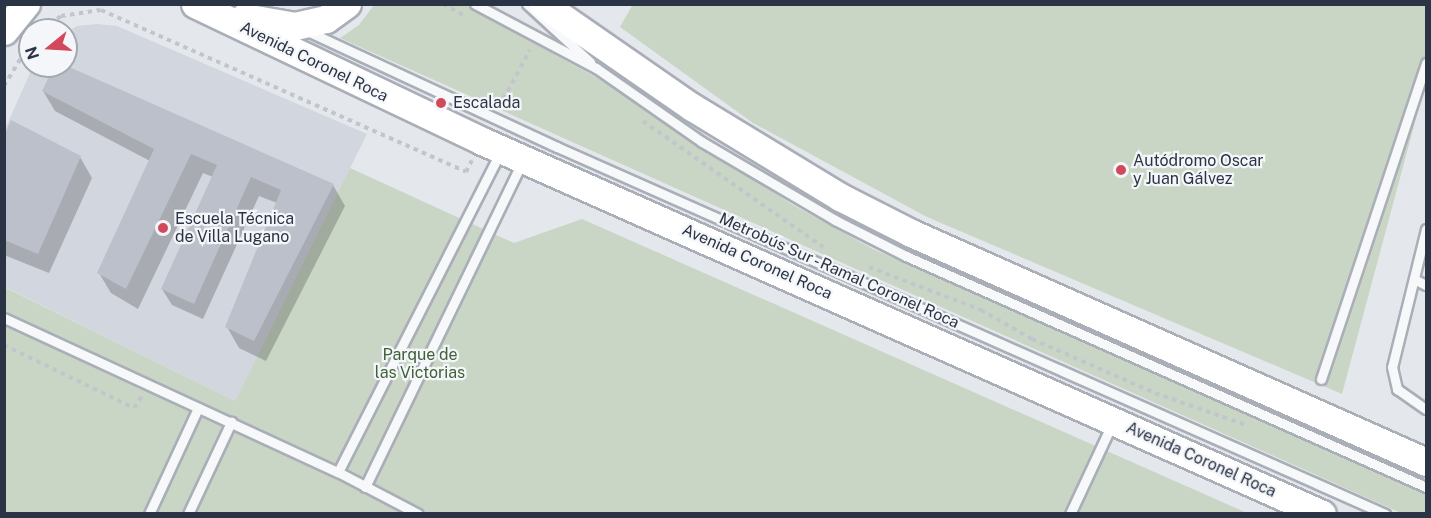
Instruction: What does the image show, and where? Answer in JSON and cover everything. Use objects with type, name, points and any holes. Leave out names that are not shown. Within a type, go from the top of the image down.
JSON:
[{"type":"main road","points":[[4,31],[26,4]]},
{"type":"main road","points":[[200,7],[295,26],[326,19],[347,4]]},
{"type":"main road","name":"Avenida Coronel Roca","points":[[200,7],[312,63],[513,154],[1322,513]]},
{"type":"main road","points":[[552,7],[692,107],[840,197],[922,238],[1426,462]]},
{"type":"lane","points":[[475,4],[596,68],[702,142],[875,241],[1426,487]]},
{"type":"lane","points":[[527,4],[596,68]]},
{"type":"lane","name":"Metrobús Sur - Ramal Coronel Roca","points":[[295,26],[1385,513]]},
{"type":"lane","points":[[1321,379],[1426,63]]},
{"type":"lane","points":[[338,472],[513,154]]},
{"type":"lane","points":[[365,487],[513,154]]},
{"type":"lane","points":[[1426,229],[1392,367],[1397,389],[1426,410]]},
{"type":"lane","points":[[1414,279],[1426,285]]},
{"type":"lane","points":[[4,318],[338,472],[418,513]]},
{"type":"lane","points":[[149,513],[198,408]]},
{"type":"lane","points":[[1070,513],[1113,422]]},
{"type":"lane","points":[[188,513],[231,423]]},
{"type":"path","points":[[58,18],[101,10],[466,172]]},
{"type":"path","points":[[494,116],[530,50]]},
{"type":"path","points":[[4,87],[18,63]]},
{"type":"path","points":[[4,345],[134,408],[148,385]]},
{"type":"shaded area","name":"Escuela Técnica de Villa Lugano","points":[[97,24],[117,26],[367,134],[235,401],[5,287],[5,129],[28,78],[78,78],[78,26]]},
{"type":"green space","name":"Autódromo Oscar y Juan Gálvez","points":[[633,4],[1426,5],[1426,81],[1342,394],[927,217],[753,123],[620,27]]},
{"type":"green space","points":[[374,5],[465,5],[599,79],[793,205],[873,249],[1426,494],[1426,513],[1401,513],[340,38],[359,25]]},
{"type":"green space","name":"Parque de las Victorias","points":[[350,168],[514,243],[582,219],[1247,513],[5,513],[4,287],[235,401]]},
{"type":"building","points":[[78,71],[334,184],[254,341],[225,327],[281,190],[251,177],[194,304],[161,289],[217,165],[191,154],[126,289],[97,273],[154,149],[42,91],[48,78],[78,78]]},
{"type":"building","points":[[11,120],[81,156],[38,254],[4,240],[4,136]]},
{"type":"place","name":"Escalada","points":[[441,103]]},
{"type":"place","name":"Autódromo Oscar y Juan Gálvez","points":[[1121,170]]},
{"type":"place","name":"Escuela Técnica de Villa Lugano","points":[[163,228]]}]
